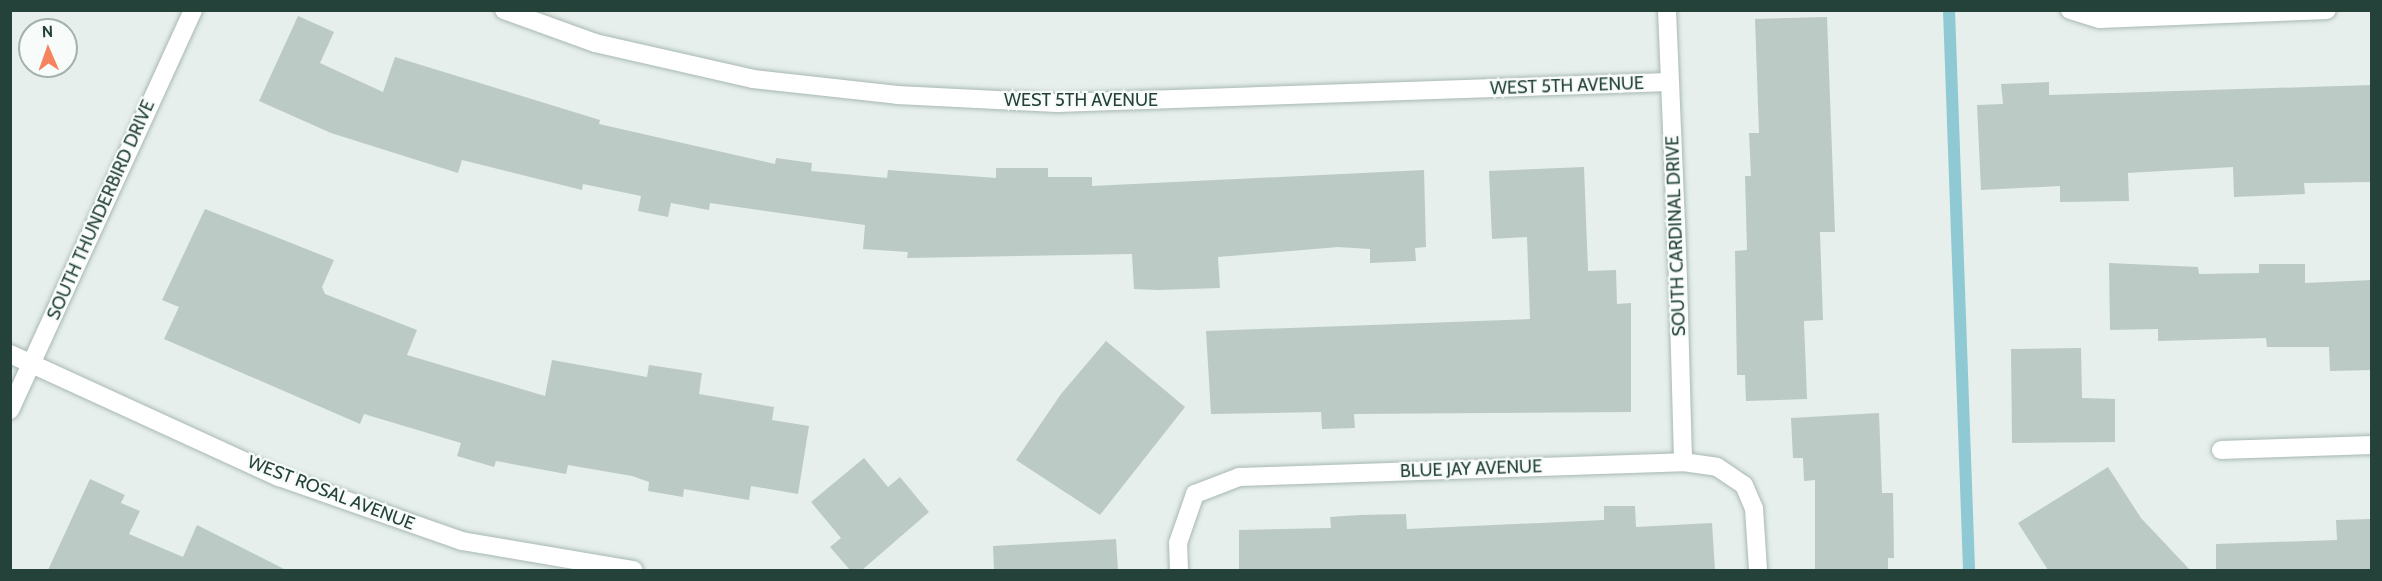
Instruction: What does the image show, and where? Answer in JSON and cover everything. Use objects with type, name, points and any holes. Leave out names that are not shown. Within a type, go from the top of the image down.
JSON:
[{"type":"street","name":"SOUTH THUNDERBIRD DRIVE","points":[[10,410],[193,10]]},
{"type":"street","name":"WEST 5TH AVENUE","points":[[504,10],[595,43],[753,79],[897,95],[1057,103],[1669,82]]},
{"type":"street","name":"SOUTH CARDINAL DRIVE","points":[[1667,10],[1683,462]]},
{"type":"street","points":[[2070,10],[2100,19],[2327,10]]},
{"type":"street","name":"WEST ROSAL AVENUE","points":[[10,354],[279,477],[462,542],[634,570]]},
{"type":"street","points":[[2221,450],[2372,445]]},
{"type":"street","name":"BLUE JAY AVENUE","points":[[1179,570],[1178,543],[1195,494],[1239,477],[1683,462],[1718,467],[1744,485],[1754,508],[1758,570]]},
{"type":"building","points":[[298,16],[334,32],[320,63],[383,92],[395,57],[600,120],[599,124],[775,164],[776,158],[812,163],[811,171],[887,178],[888,170],[996,178],[996,168],[1048,168],[1048,177],[1092,177],[1092,186],[1424,170],[1426,247],[1415,248],[1416,261],[1370,263],[1370,249],[1338,247],[1218,257],[1220,288],[1134,289],[1132,254],[907,258],[908,252],[863,249],[865,225],[710,203],[709,210],[671,203],[668,217],[638,211],[641,196],[583,184],[582,190],[462,160],[458,173],[331,133],[259,101]]},
{"type":"building","points":[[1827,17],[1835,232],[1820,232],[1823,320],[1804,321],[1807,399],[1746,401],[1745,375],[1737,375],[1735,251],[1747,250],[1745,176],[1751,176],[1749,133],[1759,133],[1755,19]]},
{"type":"building","points":[[2049,82],[2049,95],[2372,85],[2372,182],[2304,183],[2305,194],[2234,197],[2233,167],[2128,173],[2129,201],[2060,202],[2060,186],[1981,190],[1977,105],[2003,104],[2001,84]]},
{"type":"building","points":[[1584,167],[1588,271],[1616,270],[1617,304],[1631,303],[1631,412],[1354,414],[1355,428],[1322,429],[1321,412],[1211,414],[1206,331],[1530,319],[1527,237],[1492,239],[1489,171]]},
{"type":"building","points":[[205,209],[334,260],[322,287],[325,294],[417,330],[407,355],[545,396],[552,360],[647,377],[649,365],[702,373],[699,394],[774,407],[772,420],[809,426],[798,494],[751,486],[749,500],[684,489],[683,497],[648,491],[649,482],[632,476],[568,465],[566,474],[496,461],[494,467],[457,456],[461,443],[364,414],[360,424],[164,339],[179,307],[162,300]]},
{"type":"building","points":[[2109,263],[2198,267],[2199,274],[2259,273],[2259,264],[2305,264],[2305,283],[2372,280],[2372,370],[2330,371],[2329,347],[2267,347],[2266,338],[2158,341],[2158,329],[2110,330]]},
{"type":"building","points":[[1106,341],[1185,407],[1100,515],[1016,460],[1061,394]]},
{"type":"building","points":[[2081,348],[2082,398],[2115,399],[2115,442],[2012,443],[2011,349]]},
{"type":"building","points":[[1879,413],[1882,493],[1893,493],[1894,558],[1888,558],[1888,570],[1815,570],[1815,480],[1804,481],[1803,458],[1793,458],[1791,418]]},
{"type":"building","points":[[864,458],[888,487],[900,477],[929,512],[862,570],[850,570],[830,547],[841,538],[811,502]]},
{"type":"building","points":[[2108,467],[2141,518],[2190,570],[2048,570],[2018,523]]},
{"type":"building","points":[[90,479],[125,495],[121,503],[140,511],[129,534],[183,557],[197,525],[286,570],[48,570]]},
{"type":"building","points":[[1604,506],[1635,506],[1636,527],[1712,523],[1715,570],[1239,570],[1239,530],[1331,528],[1330,517],[1360,515],[1406,514],[1407,529],[1604,520]]},
{"type":"building","points":[[2372,519],[2372,570],[2216,570],[2216,544],[2337,540],[2336,520]]},
{"type":"building","points":[[1116,539],[1118,570],[994,570],[993,546]]},
{"type":"waterway","points":[[1949,10],[1969,570]]}]
